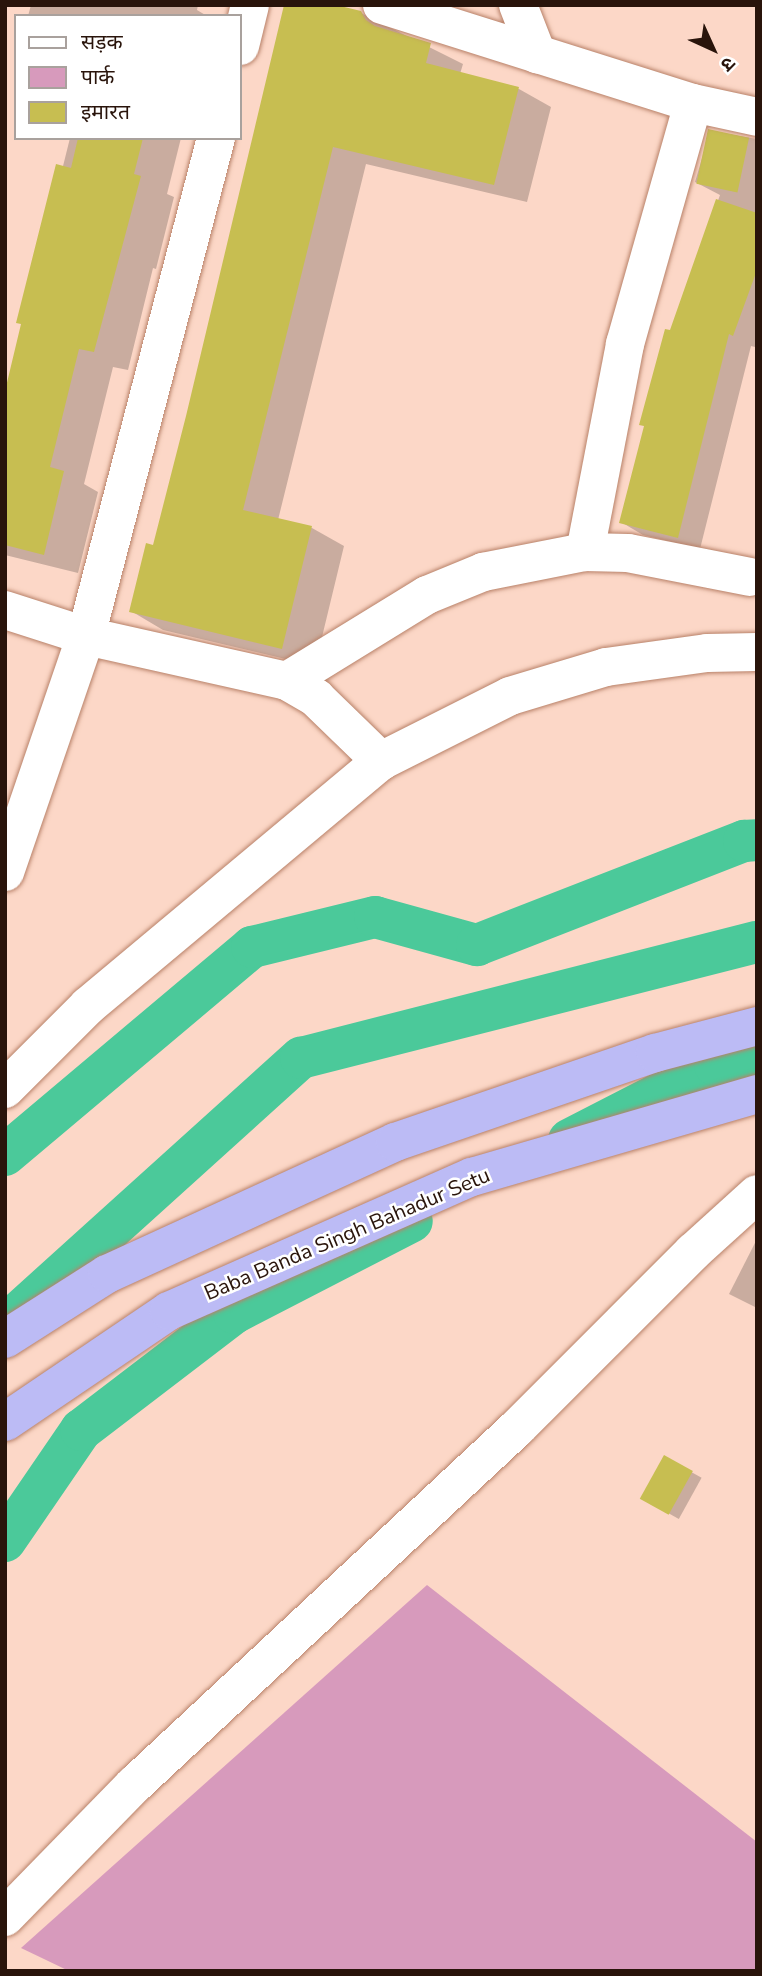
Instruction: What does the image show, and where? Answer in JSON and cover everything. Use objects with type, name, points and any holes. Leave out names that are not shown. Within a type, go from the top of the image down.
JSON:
[{"type":"highway","points":[[5,1339],[107,1274],[395,1142],[655,1053],[757,1026]]},
{"type":"highway","name":"Baba Banda Singh Bahadur Setu","points":[[5,1422],[170,1311],[472,1177],[757,1094]]},
{"type":"street","points":[[242,39],[250,5]]},
{"type":"street","points":[[382,5],[693,103],[757,117]]},
{"type":"street","points":[[518,5],[537,54]]},
{"type":"street","points":[[585,552],[625,344],[693,103]]},
{"type":"street","points":[[5,872],[86,636],[215,140]]},
{"type":"street","points":[[287,681],[427,595],[483,572],[585,552],[628,552],[750,577]]},
{"type":"street","points":[[5,610],[86,636],[287,681],[316,698],[381,761]]},
{"type":"street","points":[[5,1088],[88,1006],[381,761],[510,696],[594,671],[707,653],[757,652]]},
{"type":"street","points":[[5,1917],[134,1785],[517,1428],[693,1252],[757,1194]]},
{"type":"green space","points":[[427,1585],[757,1842],[757,1971],[69,1971],[21,1948]]},
{"type":"building","points":[[284,5],[336,5],[361,11],[366,20],[375,26],[431,43],[426,63],[519,87],[494,185],[333,147],[243,510],[312,526],[282,649],[129,612],[146,543],[153,545],[186,416]]},
{"type":"building","points":[[708,129],[749,138],[737,193],[696,184]]},
{"type":"building","points":[[78,140],[142,140],[134,174],[141,176],[94,352],[79,349],[50,467],[64,471],[44,555],[5,545],[5,391],[21,324],[16,323],[56,164],[71,168]]},
{"type":"building","points":[[716,199],[757,213],[757,270],[733,336],[729,334],[678,538],[619,523],[644,426],[639,425],[665,329],[670,330]]},
{"type":"building","points":[[664,1455],[693,1471],[669,1515],[640,1499]]},
{"type":"waterway","points":[[5,1155],[252,947],[375,917],[477,945],[744,841],[757,840]]},
{"type":"waterway","points":[[5,1325],[301,1058],[757,942]]},
{"type":"waterway","points":[[569,1140],[715,1065],[757,1057]]},
{"type":"waterway","points":[[5,1541],[81,1430],[234,1313],[412,1221]]}]
